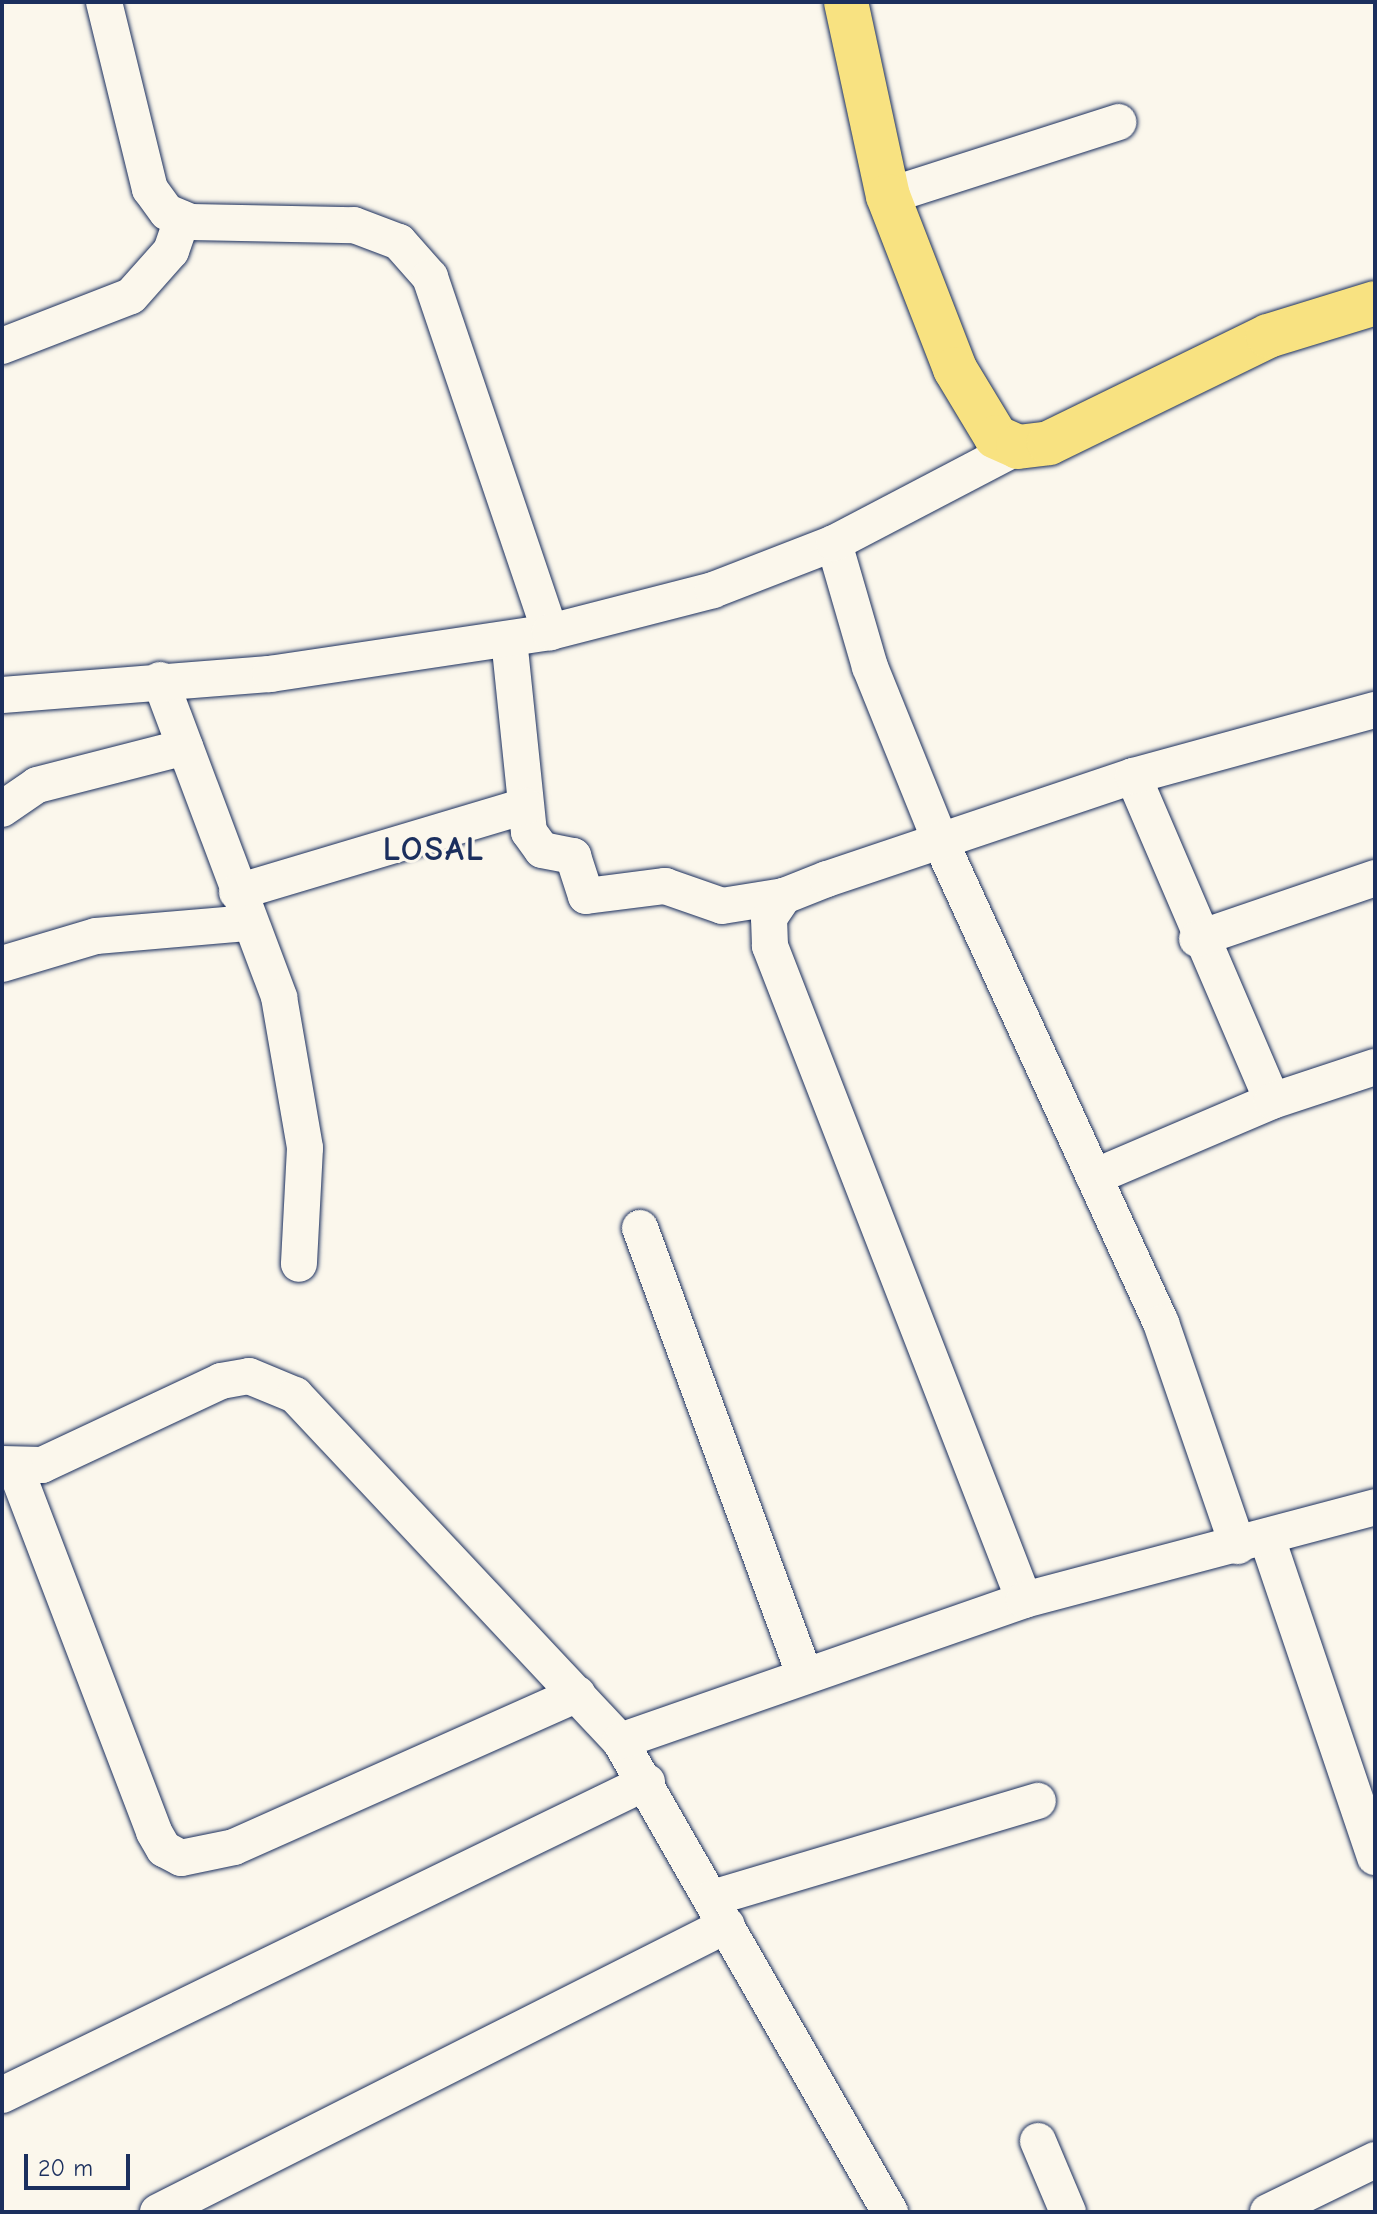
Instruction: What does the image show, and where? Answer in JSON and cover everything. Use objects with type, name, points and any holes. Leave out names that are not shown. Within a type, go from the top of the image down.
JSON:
[{"type":"main road","points":[[846,2],[888,196],[977,414],[996,437],[1018,447],[1094,426],[1268,336],[1375,303]]},
{"type":"street","points":[[104,2],[150,189],[182,219],[354,225],[399,242],[430,277],[550,632]]},
{"type":"street","points":[[888,196],[1118,122]]},
{"type":"street","points":[[2,346],[131,296],[171,251],[182,219]]},
{"type":"street","points":[[2,695],[160,680],[270,674],[550,632],[713,590],[834,543],[1018,447]]},
{"type":"street","points":[[834,543],[870,667],[942,845],[1185,1382],[1253,1542],[1375,1857]]},
{"type":"street","points":[[509,639],[525,806],[535,844],[573,856],[581,888],[595,900],[665,886],[722,906],[784,896],[942,845],[1133,776],[1375,710]]},
{"type":"street","points":[[160,680],[279,997],[296,1071],[306,1210],[299,1264]]},
{"type":"street","points":[[2,809],[37,785],[185,747]]},
{"type":"street","points":[[1133,776],[1197,939],[1272,1101]]},
{"type":"street","points":[[2,964],[96,936],[243,907],[525,806]]},
{"type":"street","points":[[1197,939],[1375,878]]},
{"type":"street","points":[[784,896],[769,918],[770,946],[1024,1600]]},
{"type":"street","points":[[1094,1177],[1272,1101],[1375,1067]]},
{"type":"street","points":[[640,1228],[805,1676]]},
{"type":"street","points":[[577,1694],[234,1847],[181,1858],[164,1849],[154,1832],[9,1467],[42,1465],[221,1381],[273,1381],[295,1395],[577,1694],[620,1741],[647,1782],[890,2212]]},
{"type":"street","points":[[620,1741],[1024,1600],[1253,1542],[1375,1507]]},
{"type":"street","points":[[2,2095],[647,1782]]},
{"type":"street","points":[[158,2212],[720,1912],[1038,1801]]},
{"type":"street","points":[[1038,2141],[1068,2212]]},
{"type":"street","points":[[1268,2212],[1375,2160]]},
{"type":"district","name":"LOSAL","points":[[434,850]]}]
